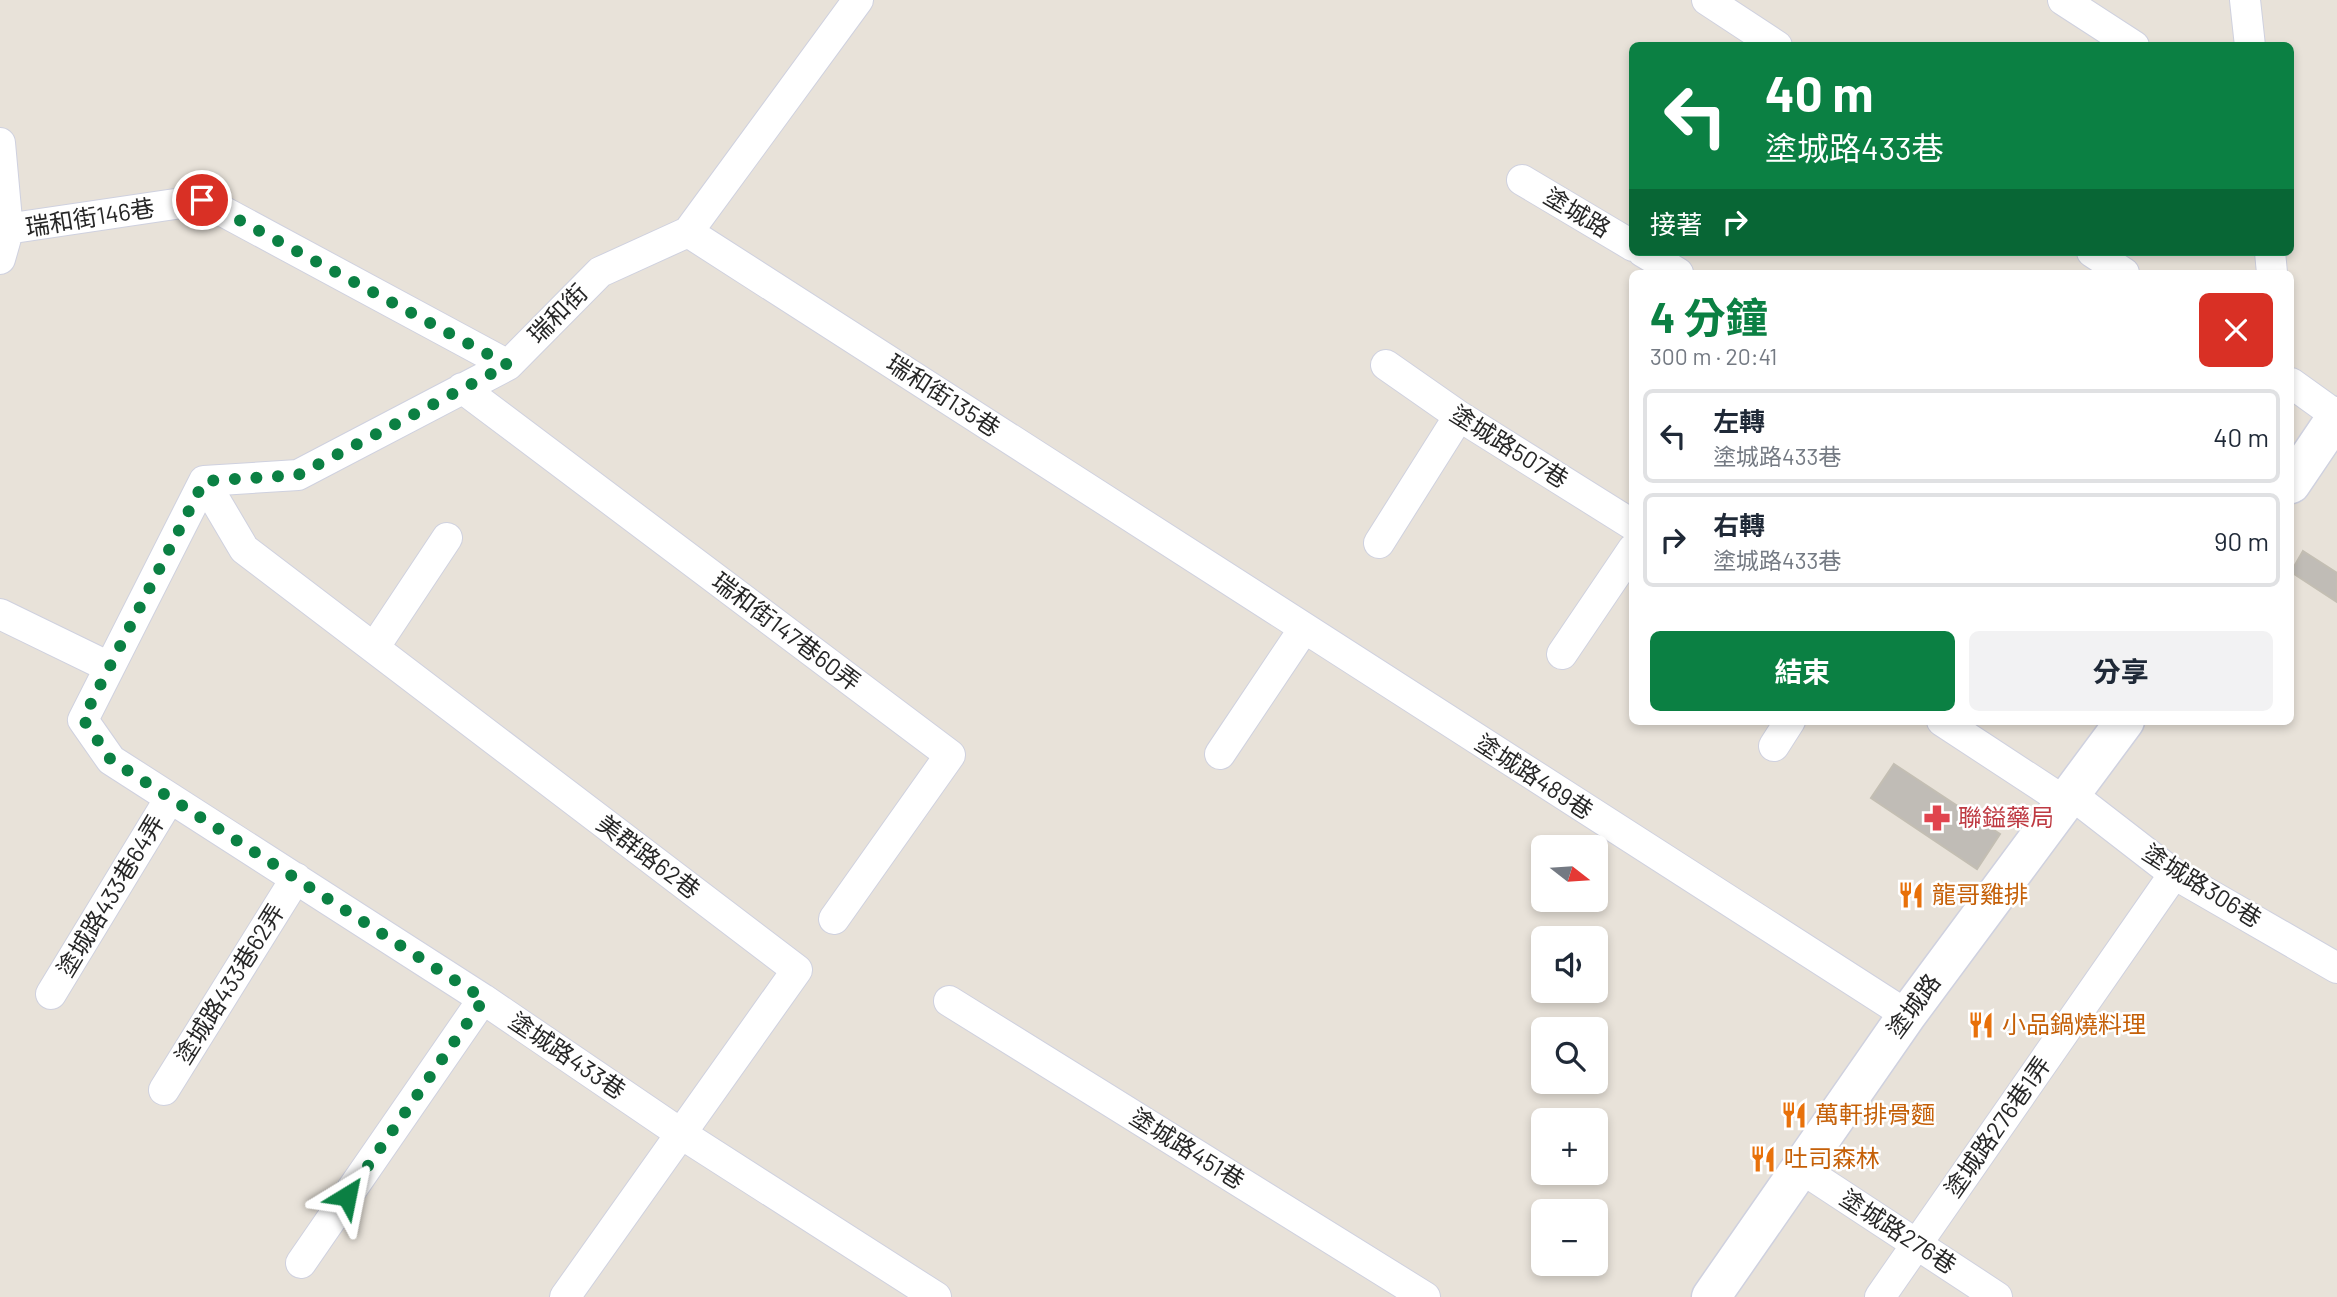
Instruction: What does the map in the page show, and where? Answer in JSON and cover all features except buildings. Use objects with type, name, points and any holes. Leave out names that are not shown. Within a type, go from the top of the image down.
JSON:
[{"type":"street","name":"瑞和街","points":[[204,481],[298,475],[508,365],[600,272],[688,232],[858,0]]},
{"type":"street","points":[[1707,0],[1771,42]]},
{"type":"street","points":[[2063,0],[2128,42]]},
{"type":"street","points":[[2245,0],[2250,42]]},
{"type":"street","points":[[0,143],[3,240]]},
{"type":"street","name":"塗城路","points":[[1522,180],[1629,244]]},
{"type":"street","name":"瑞和街146巷","points":[[3,240],[202,200],[508,365]]},
{"type":"street","name":"瑞和街135巷","points":[[688,232],[1198,561]]},
{"type":"street","points":[[1650,256],[1673,270]]},
{"type":"street","points":[[2098,256],[2119,270]]},
{"type":"street","name":"塗城路507巷","points":[[1387,365],[1459,416],[1629,522]]},
{"type":"street","points":[[2294,385],[2337,416],[2294,480]]},
{"type":"street","name":"瑞和街147巷60弄","points":[[463,388],[950,754],[834,919]]},
{"type":"street","points":[[1379,543],[1459,416]]},
{"type":"street","points":[[0,614],[109,667],[204,481]]},
{"type":"street","name":"美群路62巷","points":[[204,481],[244,549],[797,970],[565,1297]]},
{"type":"street","points":[[374,648],[447,538]]},
{"type":"street","points":[[1562,654],[1629,555]]},
{"type":"street","name":"塗城路489巷","points":[[1198,561],[1907,1015]]},
{"type":"street","points":[[1220,754],[1303,629]]},
{"type":"street","name":"塗城路433巷","points":[[109,667],[83,719],[111,760],[484,999],[680,1133],[936,1297]]},
{"type":"street","points":[[1774,746],[1787,725]]},
{"type":"street","points":[[1949,725],[2069,799]]},
{"type":"street","name":"塗城路","points":[[1711,1297],[1907,1015],[2122,725]]},
{"type":"street","name":"塗城路433巷64弄","points":[[51,994],[170,798]]},
{"type":"street","name":"塗城路306巷","points":[[2069,799],[2174,874],[2337,968]]},
{"type":"street","name":"塗城路276巷1弄","points":[[1880,1297],[2174,874]]},
{"type":"street","name":"塗城路433巷62弄","points":[[164,1090],[296,878]]},
{"type":"street","points":[[301,1262],[484,999]]},
{"type":"street","name":"塗城路451巷","points":[[949,1001],[1424,1297]]},
{"type":"street","name":"塗城路276巷","points":[[1799,1167],[1997,1297]]},
{"type":"place","name":"聯鎰藥局","points":[[1937,818]]},
{"type":"place","name":"龍哥雞排","points":[[1911,895]]},
{"type":"place","name":"小品鍋燒料理","points":[[1981,1025]]},
{"type":"place","name":"萬軒排骨麵","points":[[1794,1115]]},
{"type":"place","name":"吐司森林","points":[[1763,1159]]},
{"type":"route","points":[[202,200],[508,365],[298,475],[204,481],[83,719],[111,760],[484,999],[347,1196]]}]
